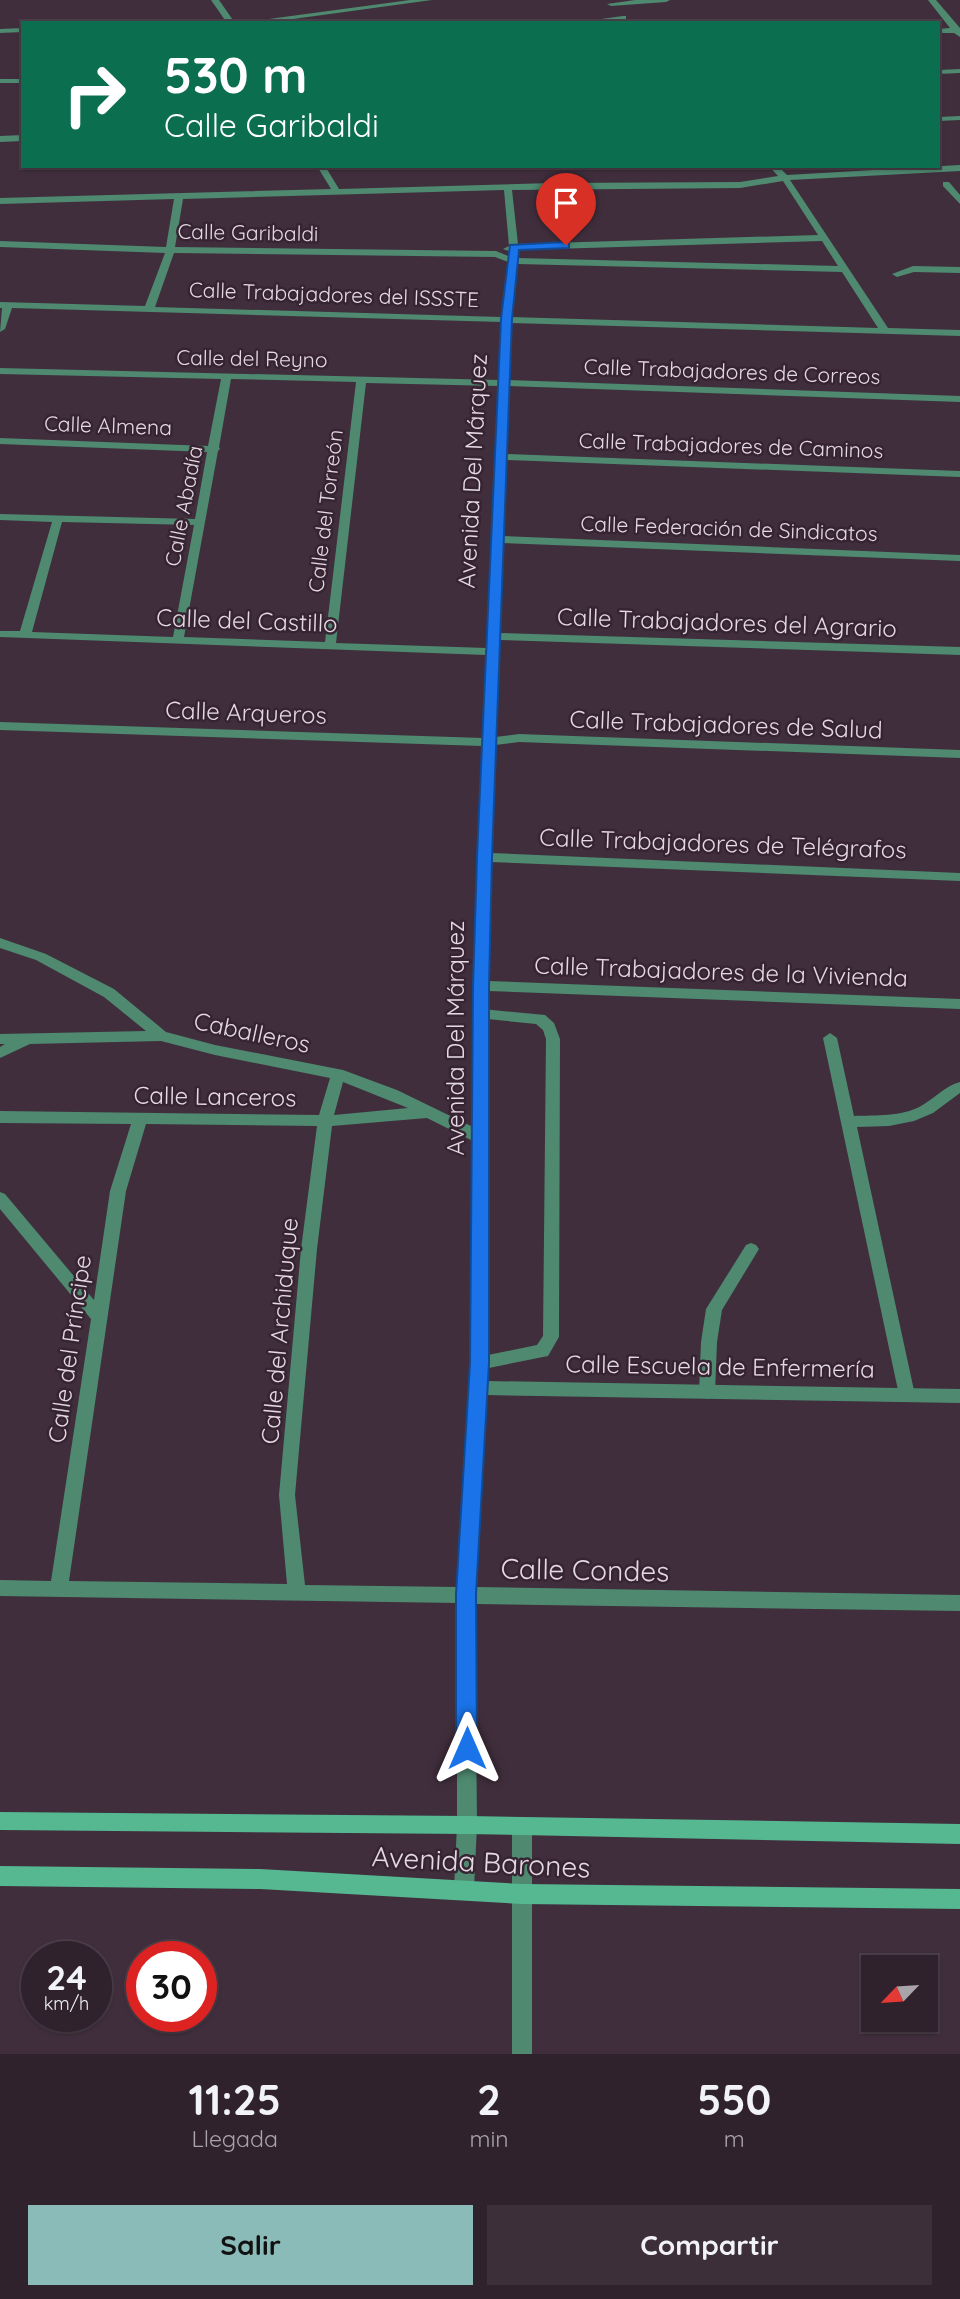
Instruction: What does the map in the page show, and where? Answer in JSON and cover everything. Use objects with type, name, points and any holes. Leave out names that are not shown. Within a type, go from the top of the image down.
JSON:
[{"type":"main road","name":"Avenida Barones","points":[[0,1821],[467,1825],[960,1834]]},
{"type":"main road","name":"Avenida Barones","points":[[0,1876],[260,1880],[522,1894],[960,1899]]},
{"type":"street","points":[[215,0],[230,21]]},
{"type":"street","points":[[260,21],[428,0]]},
{"type":"street","points":[[609,2],[666,0]]},
{"type":"street","points":[[932,0],[959,32]]},
{"type":"street","points":[[609,2],[626,20]]},
{"type":"street","points":[[0,31],[21,30]]},
{"type":"street","points":[[940,31],[959,32]]},
{"type":"street","points":[[940,72],[960,71]]},
{"type":"street","points":[[0,81],[21,80]]},
{"type":"street","points":[[940,119],[960,118]]},
{"type":"street","points":[[0,139],[21,138]]},
{"type":"street","points":[[322,168],[337,192]]},
{"type":"street","points":[[775,168],[785,178],[885,331]]},
{"type":"street","points":[[0,201],[740,185],[785,178],[960,168]]},
{"type":"street","points":[[946,184],[960,201]]},
{"type":"street","name":"Avenida Del Márquez","points":[[464,1889],[467,1825],[466,1594],[480,1363],[484,857],[506,319],[514,247],[508,189]]},
{"type":"street","points":[[149,309],[170,250],[179,197]]},
{"type":"street","name":"Calle Garibaldi","points":[[496,254],[514,247],[824,238]]},
{"type":"street","name":"Calle Garibaldi","points":[[0,244],[170,250],[496,254],[513,261],[844,269]]},
{"type":"street","points":[[897,274],[913,269],[960,270]]},
{"type":"street","points":[[0,329],[4,305]]},
{"type":"street","name":"Calle Trabajadores del ISSSTE","points":[[4,305],[960,333]]},
{"type":"street","name":"Calle del Reyno","points":[[0,372],[503,383]]},
{"type":"street","name":"Calle Abadía","points":[[178,640],[226,378]]},
{"type":"street","name":"Calle del Torreón","points":[[330,646],[361,381]]},
{"type":"street","name":"Calle Trabajadores de Correos","points":[[503,383],[960,399]]},
{"type":"street","name":"Calle Almena","points":[[0,441],[215,449]]},
{"type":"street","name":"Calle Trabajadores de Caminos","points":[[500,457],[960,474]]},
{"type":"street","points":[[0,517],[201,522]]},
{"type":"street","points":[[25,635],[58,518]]},
{"type":"street","name":"Calle Federación de Sindicatos","points":[[496,539],[960,558]]},
{"type":"street","name":"Calle del Castillo","points":[[0,634],[330,646],[492,644]]},
{"type":"street","name":"Calle Trabajadores del Agrario","points":[[492,644],[960,651]]},
{"type":"street","name":"Calle Arqueros","points":[[0,726],[490,742]]},
{"type":"street","name":"Calle Trabajadores de Salud","points":[[490,742],[519,738],[960,754]]},
{"type":"street","name":"Calle Trabajadores de Telégrafos","points":[[484,857],[960,877]]},
{"type":"street","points":[[0,943],[41,957],[110,993],[161,1036]]},
{"type":"street","name":"Calle Trabajadores de la Vivienda","points":[[481,986],[960,1004]]},
{"type":"street","points":[[480,1363],[542,1351],[551,1337],[552,1039],[549,1027],[540,1019],[482,1014]]},
{"type":"street","name":"Caballeros","points":[[0,1039],[161,1036],[215,1050],[338,1074],[392,1094],[481,1138]]},
{"type":"street","points":[[830,1038],[907,1395]]},
{"type":"street","points":[[0,1053],[26,1040]]},
{"type":"street","name":"Calle del Archiduque","points":[[297,1594],[287,1495],[309,1249],[325,1121],[338,1074]]},
{"type":"street","points":[[846,1122],[910,1117],[960,1087]]},
{"type":"street","name":"Calle Lanceros","points":[[0,1117],[325,1121],[428,1112]]},
{"type":"street","name":"Calle del Príncipe","points":[[59,1588],[118,1191],[140,1119]]},
{"type":"street","points":[[0,1198],[98,1316]]},
{"type":"street","points":[[707,1392],[709,1342],[714,1309],[751,1249]]},
{"type":"street","name":"Calle Escuela de Enfermería","points":[[479,1388],[960,1396]]},
{"type":"street","name":"Calle Condes","points":[[0,1588],[960,1603]]},
{"type":"street","points":[[522,1826],[522,2054]]},
{"type":"route","points":[[467,1748],[466,1594],[480,1363],[484,857],[506,319],[514,247],[566,245]]}]
